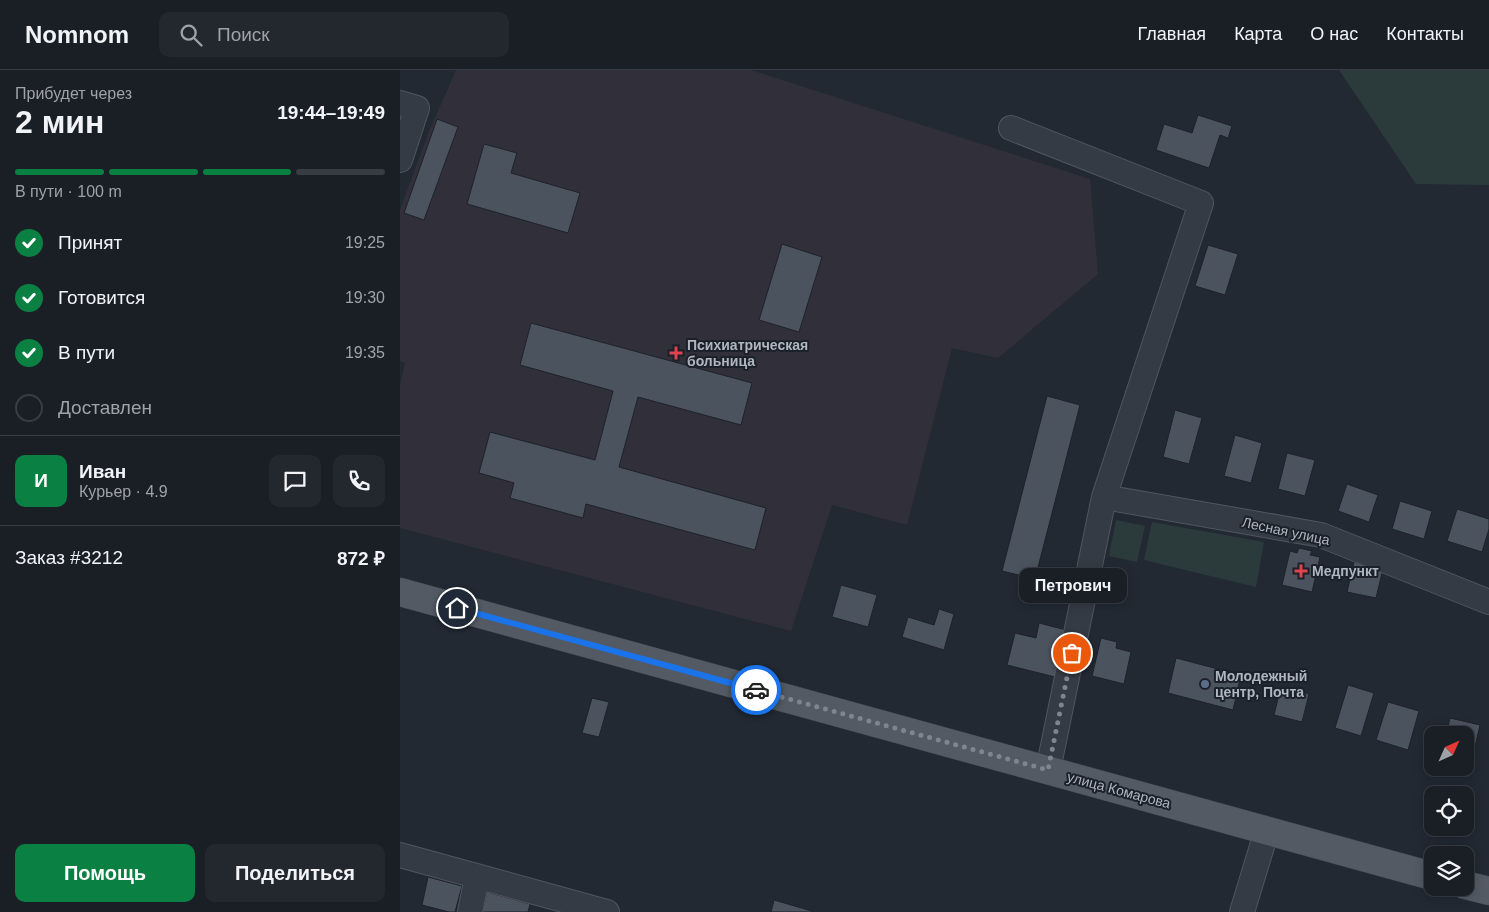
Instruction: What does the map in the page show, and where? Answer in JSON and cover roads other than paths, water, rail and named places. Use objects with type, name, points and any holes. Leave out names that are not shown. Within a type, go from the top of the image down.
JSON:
[{"type":"main road","name":"улица Комарова","points":[[400,592],[1424,874]]},
{"type":"main road","points":[[1474,887],[1489,891]]},
{"type":"street","points":[[400,103],[417,108],[400,160]]},
{"type":"street","points":[[1011,128],[1201,203],[1104,497],[1048,770]]},
{"type":"street","name":"Лесная улица","points":[[1104,497],[1320,535],[1489,602]]},
{"type":"street","points":[[1242,912],[1267,830]]},
{"type":"street","points":[[400,855],[607,912]]},
{"type":"street","points":[[470,912],[477,877]]},
{"type":"place","name":"Психиатрическая больница","points":[[676,353]]},
{"type":"place","name":"Медпункт","points":[[1301,571]]},
{"type":"place","name":"Петрович","points":[[1072,653]]},
{"type":"place","name":"Молодежный центр, Почта","points":[[1205,684]]}]
